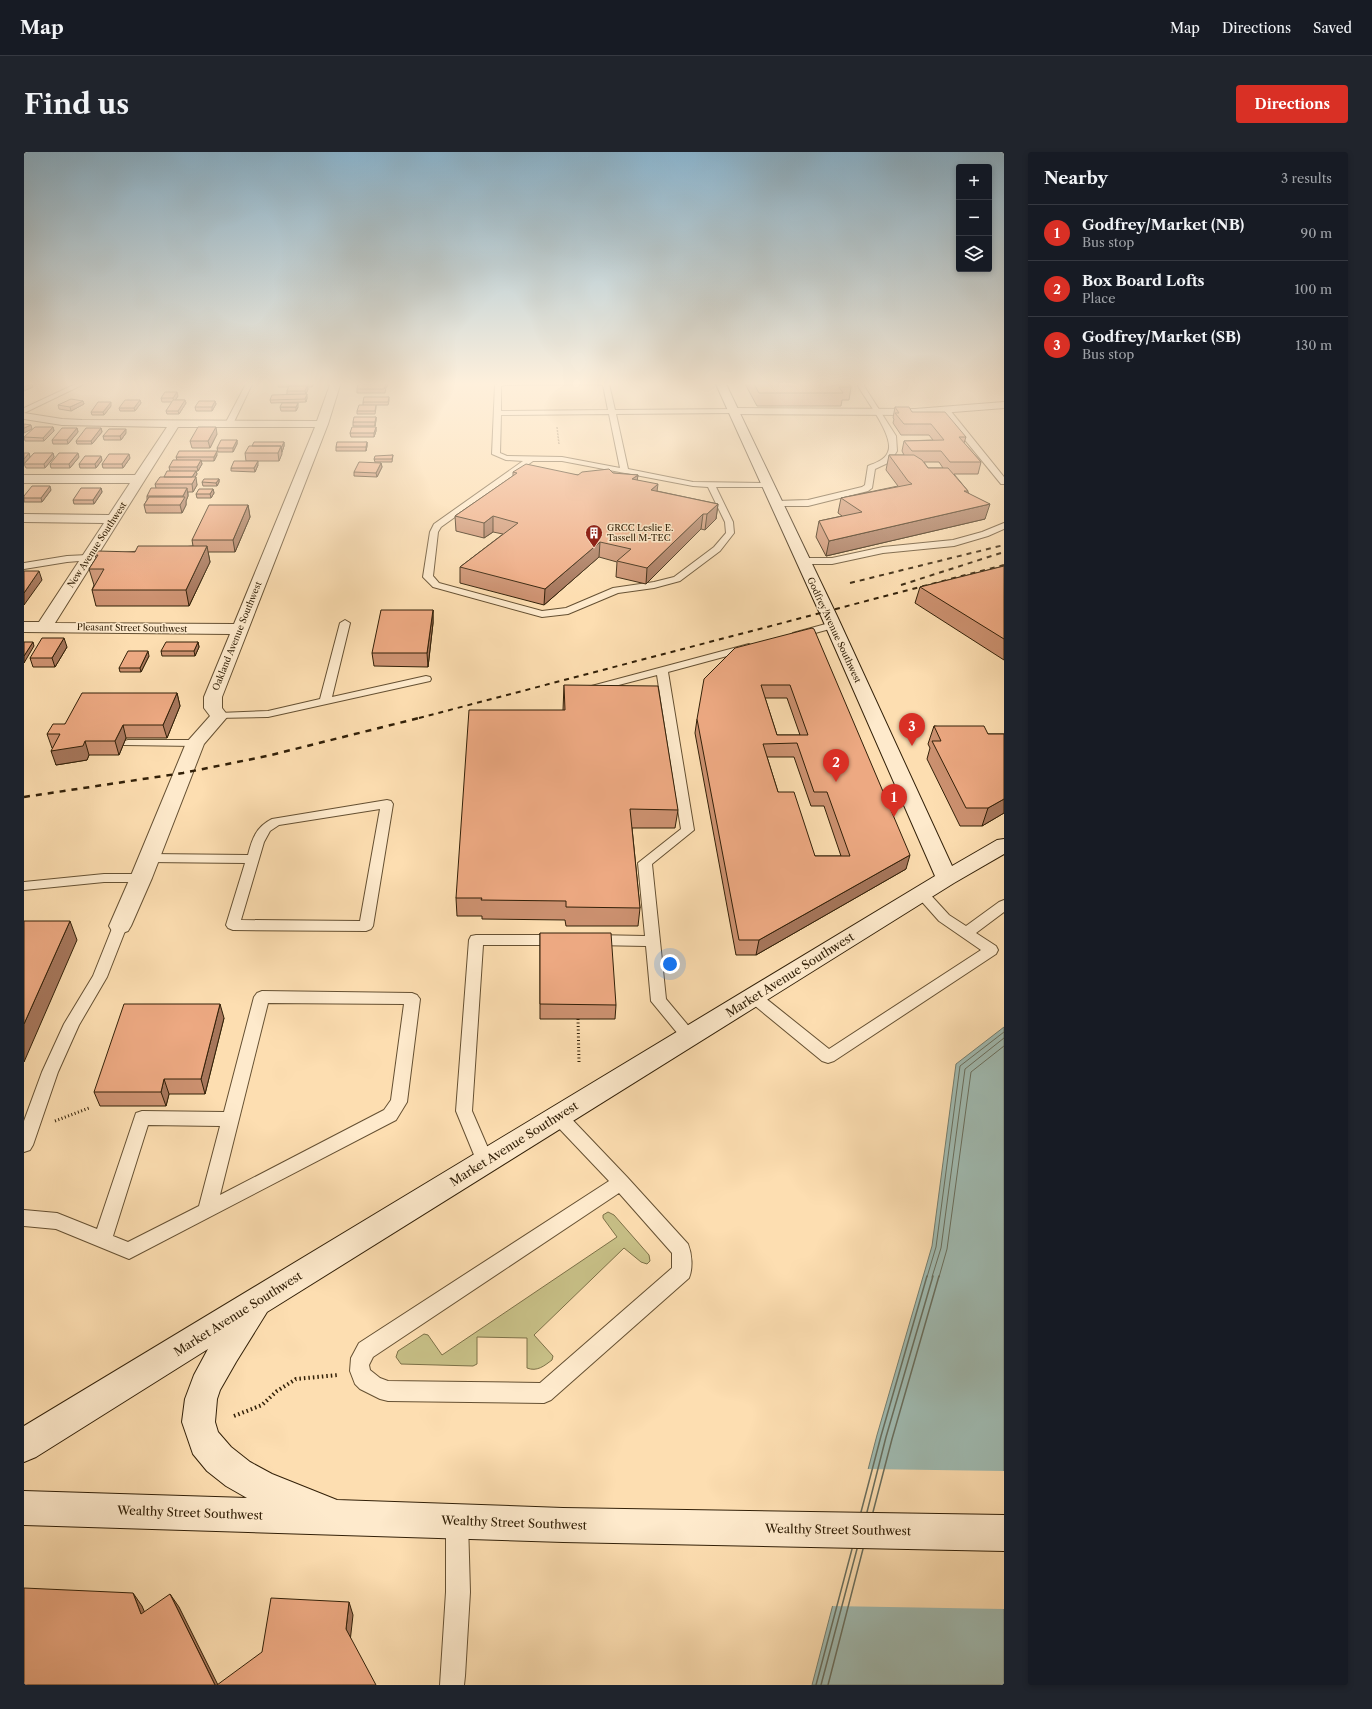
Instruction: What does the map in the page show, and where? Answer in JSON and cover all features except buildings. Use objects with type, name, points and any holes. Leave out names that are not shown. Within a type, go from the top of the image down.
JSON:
[{"type":"street","name":"New Avenue Southwest","points":[[44,627],[156,454]]},
{"type":"street","name":"Oakland Avenue Southwest","points":[[219,716],[213,708],[213,697],[310,454]]},
{"type":"street","name":"Godfrey Avenue Southwest","points":[[753,454],[833,625],[947,878]]},
{"type":"street","points":[[24,479],[140,479]]},
{"type":"street","points":[[24,518],[113,519]]},
{"type":"street","name":"Pleasant Street Southwest","points":[[24,627],[240,629]]},
{"type":"street","points":[[120,926],[141,878],[194,743],[219,716]]},
{"type":"street","name":"Market Avenue Southwest","points":[[24,1445],[947,878],[1002,849]]},
{"type":"street","points":[[258,1301],[221,1358],[200,1400],[198,1416],[200,1431],[214,1456],[241,1477],[271,1492],[339,1518]]},
{"type":"street","name":"Wealthy Street Southwest","points":[[24,1508],[563,1525],[1004,1533]]},
{"type":"lane","points":[[496,454],[506,458],[562,459],[679,482],[711,485],[768,486]]},
{"type":"lane","points":[[621,454],[624,470]]},
{"type":"lane","points":[[776,504],[808,503],[865,488],[869,486],[871,468],[887,460],[891,454]]},
{"type":"lane","points":[[981,454],[1004,482]]},
{"type":"lane","points":[[532,458],[437,526],[434,532],[428,577],[436,585],[542,614],[568,611],[616,590],[654,585],[677,579],[718,549],[730,533],[729,522],[711,485]]},
{"type":"lane","points":[[803,561],[832,561],[883,550],[954,543],[985,534],[1004,526]]},
{"type":"lane","points":[[24,566],[67,558],[88,558]]},
{"type":"lane","points":[[325,702],[345,623]]},
{"type":"lane","points":[[789,637],[833,625]]},
{"type":"lane","points":[[581,692],[759,645]]},
{"type":"lane","points":[[662,670],[688,830],[645,863],[660,1001],[689,1036]]},
{"type":"lane","points":[[219,716],[268,714],[426,679]]},
{"type":"lane","points":[[128,743],[194,743]]},
{"type":"lane","points":[[387,804],[366,926],[233,925],[253,859],[262,830],[267,825],[276,822],[387,804]]},
{"type":"lane","points":[[149,858],[253,859]]},
{"type":"lane","points":[[24,886],[104,878],[141,878]]},
{"type":"lane","points":[[754,997],[828,1057],[991,950],[944,918],[922,894]]},
{"type":"lane","points":[[966,933],[1004,905]]},
{"type":"lane","points":[[24,1145],[50,1072],[72,1024],[100,977],[120,926]]},
{"type":"lane","points":[[485,1162],[464,1111],[476,940],[653,941]]},
{"type":"lane","points":[[24,1218],[57,1221],[130,1251],[390,1115],[399,1102],[412,999],[262,997],[207,1210]]},
{"type":"lane","points":[[559,1117],[621,1182],[680,1250],[682,1272],[544,1393],[388,1391],[374,1387],[364,1381],[360,1373],[360,1359],[366,1350],[621,1182]]},
{"type":"lane","points":[[102,1240],[142,1118],[230,1119]]},
{"type":"lane","points":[[452,1685],[454,1676],[458,1592],[457,1522]]},
{"type":"path","points":[[578,1019],[579,1062]]},
{"type":"path","points":[[49,1124],[89,1108]]},
{"type":"path","points":[[234,1416],[262,1405],[277,1391],[296,1379],[360,1373]]},
{"type":"shaded area","points":[[608,1212],[614,1215],[649,1255],[650,1261],[647,1264],[641,1262],[624,1248],[534,1335],[553,1356],[552,1360],[537,1369],[527,1368],[527,1338],[477,1337],[477,1364],[473,1366],[401,1364],[396,1357],[398,1351],[424,1334],[428,1335],[442,1355],[617,1237],[603,1218],[603,1215]]},
{"type":"water","points":[[1004,1027],[1004,1685],[812,1685],[877,1435],[932,1246],[956,1064]]},
{"type":"pier","points":[[866,1469],[1004,1471],[1004,1609],[831,1606]]},
{"type":"railway","points":[[850,583],[1004,545]]},
{"type":"railway","points":[[901,585],[1004,552]]},
{"type":"railway","points":[[419,718],[1004,565]]},
{"type":"railway","points":[[419,718],[423,717]]},
{"type":"railway","points":[[24,797],[183,773],[267,756],[419,718]]},
{"type":"place","name":"GRCC Leslie E. Tassell M-TEC","points":[[594,548]]},
{"type":"place","name":"Godfrey/Market (SB)","points":[[912,746]]},
{"type":"place","name":"Box Board Lofts","points":[[836,782]]},
{"type":"place","name":"Godfrey/Market (NB)","points":[[894,817]]}]
